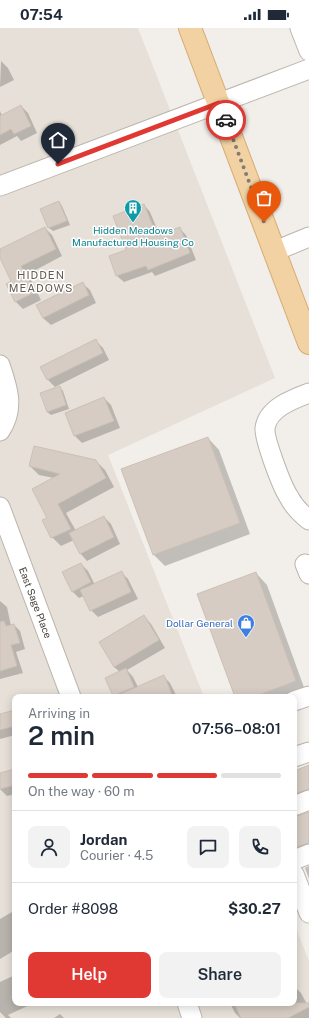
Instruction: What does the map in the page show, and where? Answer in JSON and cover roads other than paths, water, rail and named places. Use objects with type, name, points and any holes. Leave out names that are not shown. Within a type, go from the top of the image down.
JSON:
[{"type":"main road","points":[[190,28],[309,343]]},
{"type":"street","points":[[300,28],[309,51]]},
{"type":"street","points":[[0,186],[309,69]]},
{"type":"street","points":[[275,251],[309,237]]},
{"type":"street","points":[[0,365],[8,387],[9,400],[6,422],[0,431]]},
{"type":"street","points":[[309,393],[280,407],[270,417],[265,428],[267,442],[288,496],[299,512],[309,520]]},
{"type":"street","name":"East Sage Place","points":[[0,507],[71,694]]},
{"type":"street","points":[[297,700],[309,696]]},
{"type":"street","points":[[297,756],[309,752]]},
{"type":"street","points":[[297,805],[309,800]]},
{"type":"street","points":[[297,859],[309,854]]},
{"type":"street","points":[[297,882],[309,912]]},
{"type":"street","points":[[188,1006],[192,1018]]},
{"type":"place","name":"Hidden Meadows Manufactured Housing Co","points":[[133,223]]},
{"type":"place","name":"Dollar General","points":[[246,638]]},
{"type":"district","name":"HIDDEN MEADOWS","points":[[41,281]]}]
